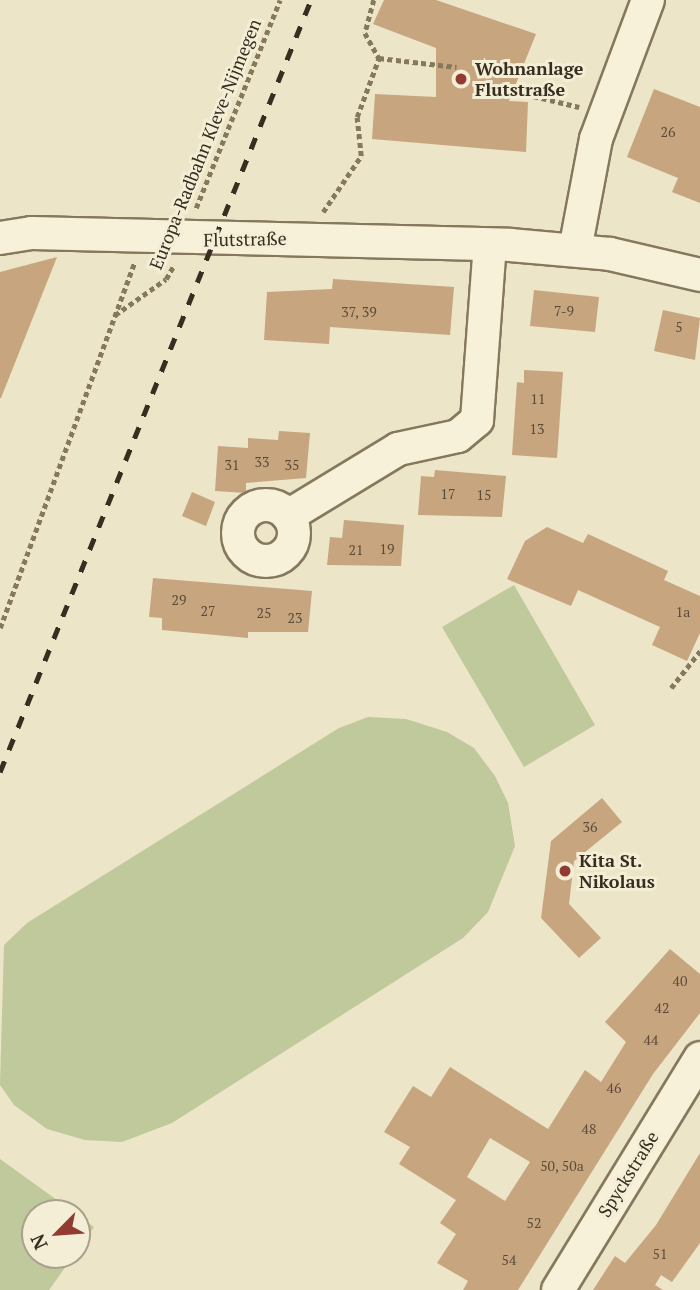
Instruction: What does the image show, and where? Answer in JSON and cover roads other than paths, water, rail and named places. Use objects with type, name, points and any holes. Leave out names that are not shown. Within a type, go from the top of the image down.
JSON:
[{"type":"street","points":[[575,250],[605,114],[648,0]]},
{"type":"street","name":"Flutstraße","points":[[0,238],[318,238],[490,245],[575,250],[700,275]]},
{"type":"street","points":[[288,516],[398,449],[457,436],[477,419],[490,245]]},
{"type":"street","name":"Spyckstraße","points":[[558,1290],[700,1058]]},
{"type":"railway","points":[[0,772],[311,0]]},
{"type":"place","name":"Wohnanlage Flutstraße","points":[[461,79]]},
{"type":"place","name":"Kita St. Nikolaus","points":[[565,871]]}]
